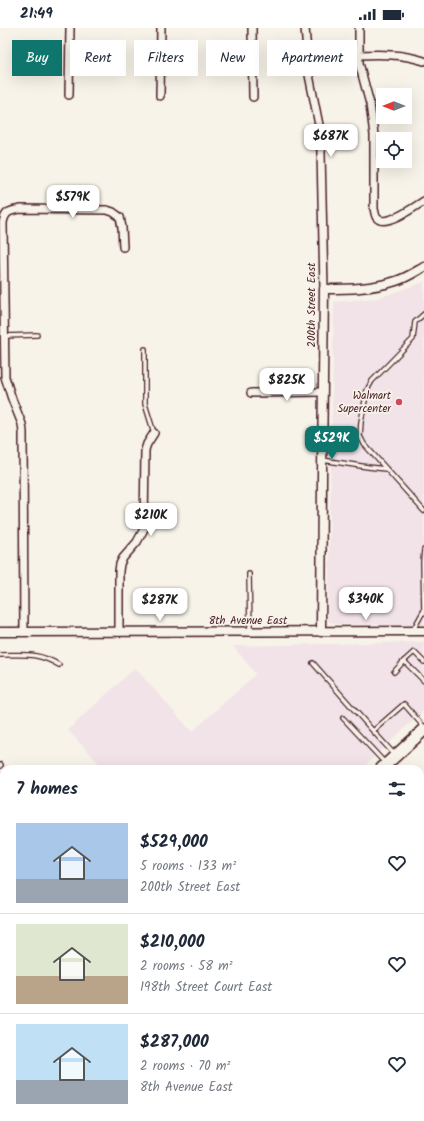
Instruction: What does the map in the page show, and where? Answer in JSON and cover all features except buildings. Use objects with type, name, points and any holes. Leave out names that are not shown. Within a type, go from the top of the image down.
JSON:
[{"type":"main road","points":[[386,765],[424,728]]},
{"type":"street","points":[[69,95],[70,28]]},
{"type":"street","points":[[160,96],[161,28]]},
{"type":"street","points":[[252,28],[253,97]]},
{"type":"street","name":"200th Street East","points":[[305,28],[309,75],[320,130],[321,153],[324,289],[320,558],[321,632]]},
{"type":"street","points":[[359,28],[359,55],[361,70],[370,104],[374,135],[374,209],[377,218],[379,220],[387,221],[415,208],[424,201]]},
{"type":"street","points":[[359,55],[388,54],[424,61]]},
{"type":"street","points":[[24,632],[23,432],[22,424],[12,399],[6,377],[4,336],[3,223],[6,214],[21,209],[107,210],[114,212],[120,217],[122,228],[122,246]]},
{"type":"street","points":[[324,289],[344,290],[377,286],[397,281],[424,267]]},
{"type":"street","points":[[251,393],[323,392]]},
{"type":"street","points":[[119,632],[120,564],[123,558],[137,542],[144,529],[145,450],[154,433]]},
{"type":"street","name":"8th Avenue East","points":[[0,632],[424,631]]},
{"type":"lane","points":[[424,314],[415,322],[413,339],[372,381],[367,390],[360,436],[364,444],[424,511]]},
{"type":"lane","points":[[4,336],[37,335]]},
{"type":"lane","points":[[145,349],[145,404],[154,433]]},
{"type":"lane","points":[[322,460],[368,468],[386,469]]},
{"type":"lane","points":[[412,631],[424,612],[424,550]]},
{"type":"lane","points":[[249,574],[250,632]]},
{"type":"lane","points":[[394,672],[414,652],[424,662]]},
{"type":"lane","points":[[0,655],[37,655],[59,665]]},
{"type":"lane","points":[[404,661],[424,681]]},
{"type":"lane","points":[[313,663],[395,756]]},
{"type":"lane","points":[[373,731],[404,704],[424,728]]},
{"type":"lane","points":[[343,718],[382,765]]},
{"type":"shaded area","points":[[424,282],[424,625],[337,624],[328,621],[334,302],[378,298]]},
{"type":"shaded area","points":[[424,642],[424,710],[365,765],[100,765],[68,730],[135,668],[192,732],[256,674],[233,646]]},
{"type":"place","name":"Walmart Supercenter","points":[[399,402]]}]
